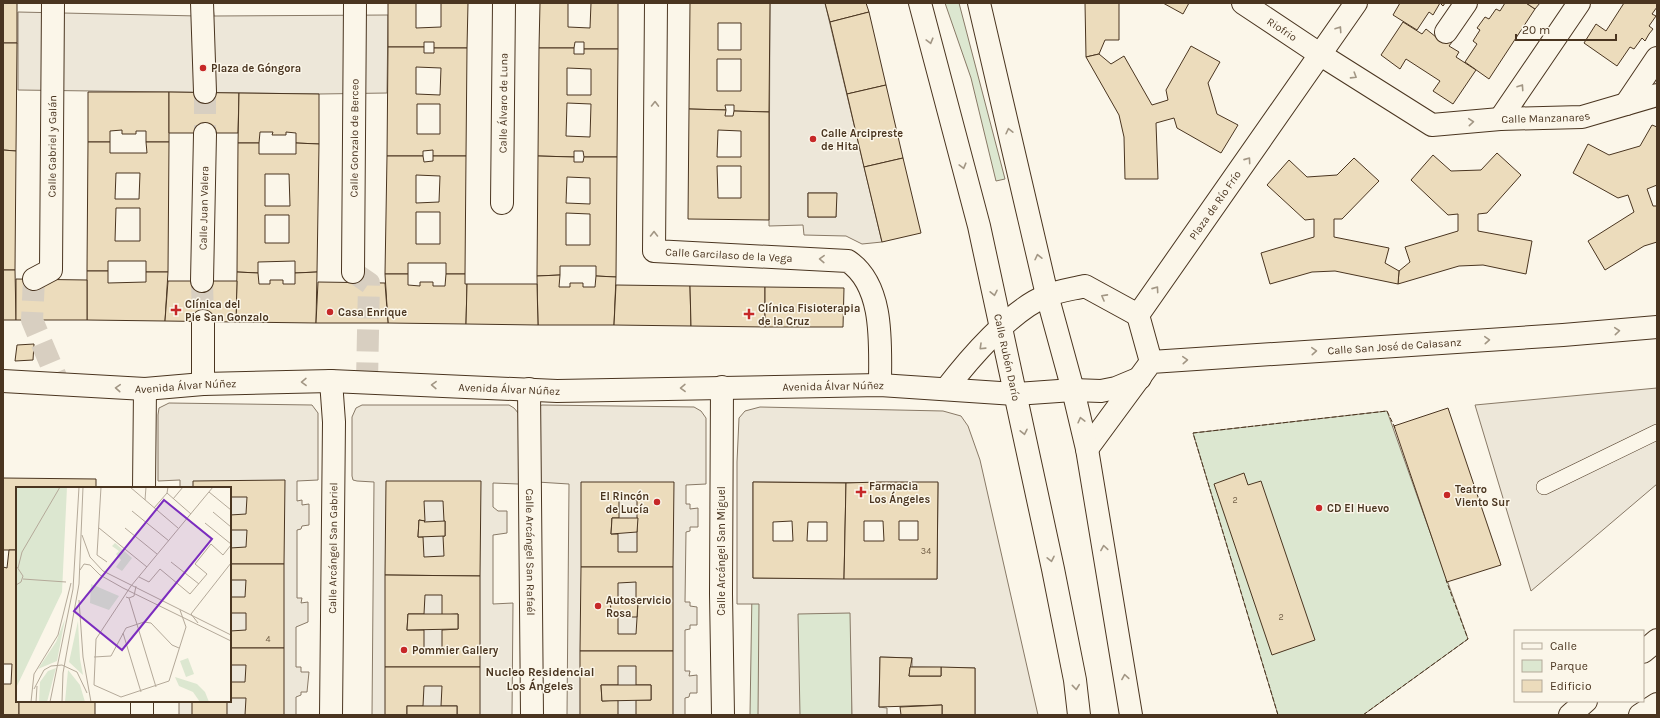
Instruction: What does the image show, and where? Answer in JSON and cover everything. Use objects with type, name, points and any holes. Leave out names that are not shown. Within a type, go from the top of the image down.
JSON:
[{"type":"main road","name":"Calle Gabriel y Galán","points":[[34,279],[51,270],[53,3]]},
{"type":"main road","points":[[202,3],[205,92]]},
{"type":"main road","name":"Calle Gonzalo de Berceo","points":[[353,272],[355,3]]},
{"type":"main road","name":"Calle Álvaro de Luna","points":[[502,203],[504,3]]},
{"type":"main road","name":"Calle Garcilaso de la Vega","points":[[656,3],[654,252],[834,260],[848,262],[859,269],[869,288],[875,307],[880,342],[880,385]]},
{"type":"main road","name":"Calle Rubén Darío","points":[[920,3],[979,226],[1056,584],[1075,680],[1079,715]]},
{"type":"main road","points":[[979,3],[1047,295],[1088,449],[1131,715]]},
{"type":"main road","name":"Riofrio","points":[[1243,3],[1321,56],[1432,125]]},
{"type":"main road","name":"Plaza de Río Frío","points":[[1138,315],[1321,56],[1356,3]]},
{"type":"main road","points":[[1446,32],[1466,3]]},
{"type":"main road","points":[[1500,119],[1579,3]]},
{"type":"main road","points":[[1626,104],[1657,58]]},
{"type":"main road","name":"Calle Manzanares","points":[[1432,125],[1500,119],[1582,117],[1657,95]]},
{"type":"main road","name":"Calle Juan Valera","points":[[202,281],[205,134]]},
{"type":"main road","points":[[946,389],[970,359],[1001,328],[1026,307],[1047,295],[1085,286],[1138,315],[1145,370],[1088,449]]},
{"type":"main road","points":[[203,321],[203,384]]},
{"type":"main road","name":"Calle San José de Calasanz","points":[[1015,394],[1073,390],[1101,391],[1116,388],[1145,370],[1657,327]]},
{"type":"main road","name":"Avenida Álvar Núñez","points":[[3,381],[145,389],[203,384],[331,381],[557,391],[880,385],[1015,394]]},
{"type":"main road","name":"Calle Arcángel San Gabriel","points":[[331,381],[334,444],[331,715]]},
{"type":"main road","name":"Calle Arcángel San Miguel","points":[[722,387],[721,594],[723,715]]},
{"type":"main road","points":[[144,487],[145,389]]},
{"type":"main road","name":"Calle Arcángel San Rafaél","points":[[529,389],[532,715]]},
{"type":"main road","points":[[1644,651],[1657,640]]},
{"type":"main road","points":[[142,702],[142,715]]},
{"type":"main road","points":[[1570,715],[1585,702]]},
{"type":"main road","points":[[1640,715],[1657,704]]},
{"type":"lane","points":[[1544,487],[1657,432]]},
{"type":"green space","points":[[945,3],[959,3],[1005,179],[996,181],[971,78]]},
{"type":"green space","name":"CD El Huevo","points":[[1387,411],[1468,639],[1363,715],[1278,715],[1193,433]]},
{"type":"green space","points":[[949,586],[956,659],[852,667],[852,715],[750,715],[752,590]]},
{"type":"shaded area","name":"Calle Arcipreste de Hita","points":[[770,3],[825,3],[882,242],[862,244],[846,236],[804,235],[803,225],[769,226]],"holes":[[[808,193],[836,193],[836,217],[808,217]]]},
{"type":"shaded area","name":"Plaza de Góngora","points":[[198,5],[213,6],[214,16],[388,15],[387,93],[319,94],[18,90],[18,12],[198,16]]},
{"type":"shaded area","points":[[1657,388],[1657,484],[1531,591],[1475,405]]},
{"type":"shaded area","points":[[169,403],[312,405],[318,413],[318,480],[297,481],[297,501],[302,500],[302,505],[309,504],[309,525],[302,526],[301,529],[297,530],[297,598],[302,598],[301,603],[308,602],[308,622],[296,627],[296,667],[301,667],[301,672],[309,672],[307,692],[301,692],[301,695],[296,697],[296,715],[179,715],[179,702],[231,702],[231,487],[180,487],[180,480],[158,481],[159,408]]},
{"type":"shaded area","points":[[362,405],[509,405],[519,414],[521,481],[518,484],[493,483],[493,507],[498,511],[507,511],[507,533],[493,535],[493,604],[513,603],[512,715],[372,715],[374,482],[353,480],[352,476],[352,417],[356,408]]},
{"type":"shaded area","points":[[539,406],[694,407],[701,411],[706,418],[706,484],[686,485],[686,504],[690,504],[690,509],[698,508],[698,527],[690,527],[690,531],[686,532],[685,602],[690,602],[690,606],[697,607],[697,625],[690,625],[690,629],[685,630],[685,671],[690,671],[689,676],[697,675],[697,693],[690,693],[689,697],[685,698],[685,715],[567,715],[569,484],[537,482]]},
{"type":"shaded area","points":[[760,407],[943,411],[961,416],[968,426],[980,460],[1038,715],[975,715],[975,668],[912,667],[912,658],[880,657],[879,707],[887,708],[887,715],[852,715],[850,613],[798,614],[800,715],[758,715],[759,604],[737,604],[737,462],[739,418],[745,411]],"holes":[[[753,482],[938,483],[937,579],[753,578]]]},
{"type":"building","points":[[3,3],[17,3],[17,43],[3,43]]},
{"type":"building","points":[[388,3],[416,3],[416,28],[441,27],[441,3],[468,3],[467,48],[434,48],[434,42],[424,42],[424,47],[388,47]]},
{"type":"building","points":[[540,3],[568,3],[568,27],[590,28],[591,3],[618,3],[618,49],[584,49],[584,42],[575,42],[574,48],[539,48]]},
{"type":"building","points":[[690,3],[770,3],[769,112],[734,111],[734,105],[725,105],[726,110],[689,109]],"holes":[[[718,23],[741,23],[741,50],[718,50]],[[717,59],[741,59],[741,91],[717,91]]]},
{"type":"building","points":[[825,3],[866,3],[869,12],[830,22]]},
{"type":"building","points":[[1085,3],[1119,3],[1119,40],[1105,40],[1099,54],[1086,57]]},
{"type":"building","points":[[1163,3],[1189,3],[1183,14]]},
{"type":"building","points":[[1400,3],[1440,3],[1433,15],[1429,12],[1417,30],[1393,15]]},
{"type":"building","points":[[1505,3],[1526,3],[1535,9],[1489,79],[1465,62],[1477,44],[1473,41],[1480,30],[1477,28],[1485,17],[1489,19],[1496,9],[1500,11]]},
{"type":"building","points":[[1526,3],[1540,3],[1535,9]]},
{"type":"building","points":[[1624,3],[1657,3],[1657,7],[1652,14],[1656,16],[1649,26],[1653,29],[1645,41],[1642,38],[1634,49],[1630,47],[1617,66],[1584,43],[1596,24],[1606,31]]},
{"type":"building","points":[[869,12],[886,85],[847,94],[830,22]]},
{"type":"building","points":[[1403,22],[1422,34],[1426,29],[1436,37],[1438,33],[1452,42],[1449,46],[1459,52],[1456,57],[1476,70],[1453,104],[1433,91],[1440,81],[1406,59],[1400,69],[1381,55]]},
{"type":"building","points":[[3,43],[17,43],[16,151],[3,150]]},
{"type":"building","points":[[1191,46],[1220,62],[1208,83],[1217,114],[1238,125],[1221,153],[1177,128],[1174,118],[1156,123],[1158,179],[1125,179],[1124,137],[1119,115],[1086,57],[1099,54],[1111,64],[1124,56],[1152,105],[1168,100],[1166,90]]},
{"type":"building","points":[[388,47],[424,47],[424,53],[434,53],[434,48],[467,48],[466,156],[433,156],[433,150],[423,151],[423,156],[387,156]],"holes":[[[416,67],[441,68],[440,95],[416,94]],[[417,104],[440,104],[440,134],[417,134]]]},
{"type":"building","points":[[539,48],[574,48],[574,54],[584,54],[584,49],[618,49],[617,157],[584,157],[583,151],[574,151],[574,157],[538,156]],"holes":[[[567,68],[591,69],[591,95],[567,95]],[[567,103],[591,104],[590,137],[566,136]]]},
{"type":"building","points":[[886,85],[903,158],[864,167],[847,94]]},
{"type":"building","points":[[88,92],[169,92],[169,142],[146,142],[146,131],[136,131],[136,134],[122,134],[122,130],[110,131],[110,142],[88,142]]},
{"type":"building","points":[[169,92],[239,93],[238,133],[169,133]]},
{"type":"building","points":[[239,93],[319,94],[319,144],[296,143],[296,133],[286,132],[286,135],[272,135],[273,132],[260,132],[259,143],[238,143]]},
{"type":"building","points":[[689,109],[726,110],[725,116],[733,116],[734,111],[769,112],[769,220],[688,219]],"holes":[[[718,130],[741,131],[741,157],[717,157]],[[717,166],[741,166],[741,198],[718,198]]]},
{"type":"building","points":[[1652,125],[1657,127],[1657,185],[1647,189],[1653,206],[1657,206],[1657,242],[1644,246],[1605,270],[1588,241],[1634,212],[1628,195],[1618,198],[1573,173],[1588,144],[1609,155],[1640,146]]},
{"type":"building","points":[[88,142],[110,142],[110,153],[147,153],[146,142],[169,142],[168,272],[146,272],[146,261],[108,261],[108,271],[87,271]],"holes":[[[116,173],[140,173],[139,199],[115,199]],[[116,208],[140,208],[140,241],[115,241]]]},
{"type":"building","points":[[238,143],[259,143],[259,154],[296,154],[296,143],[319,144],[317,272],[295,273],[295,261],[258,262],[258,273],[237,272]],"holes":[[[265,174],[289,174],[290,206],[265,206]],[[265,215],[289,215],[289,243],[265,243]]]},
{"type":"building","points":[[3,150],[16,151],[15,270],[3,270]]},
{"type":"building","points":[[1497,153],[1521,175],[1487,213],[1478,214],[1478,231],[1532,241],[1526,274],[1483,265],[1459,266],[1398,284],[1399,271],[1410,262],[1405,247],[1458,231],[1458,214],[1448,215],[1411,180],[1433,155],[1451,171],[1481,170]]},
{"type":"building","points":[[387,156],[423,156],[424,162],[433,161],[433,156],[466,156],[465,274],[446,274],[446,263],[408,263],[408,274],[385,274]],"holes":[[[416,175],[440,176],[439,202],[416,203]],[[416,212],[440,212],[440,244],[416,244]]]},
{"type":"building","points":[[538,156],[574,157],[574,162],[583,162],[584,157],[617,157],[616,277],[596,276],[596,266],[560,266],[560,275],[537,276]],"holes":[[[567,177],[590,178],[590,204],[566,203]],[[566,213],[590,214],[590,245],[566,245]]]},
{"type":"building","points":[[903,158],[921,233],[882,242],[864,167]]},
{"type":"building","points":[[1354,158],[1379,181],[1342,219],[1334,219],[1334,237],[1389,248],[1385,263],[1399,271],[1398,284],[1335,271],[1312,272],[1270,284],[1261,253],[1314,237],[1314,219],[1305,220],[1267,185],[1289,160],[1307,177],[1337,175]]},
{"type":"building","points":[[808,193],[837,193],[836,217],[808,217]]},
{"type":"building","points":[[3,270],[15,270],[16,320],[3,320]]},
{"type":"building","points":[[87,271],[108,271],[108,283],[146,282],[146,272],[168,272],[165,321],[87,320]]},
{"type":"building","points":[[237,272],[258,273],[259,284],[270,284],[270,280],[283,280],[283,284],[295,284],[295,273],[317,272],[316,323],[236,322]]},
{"type":"building","points":[[385,274],[408,274],[408,285],[420,286],[420,282],[433,282],[433,286],[445,286],[446,274],[465,274],[465,284],[467,284],[466,324],[388,323]]},
{"type":"building","points":[[560,275],[559,287],[570,287],[570,283],[583,283],[583,287],[595,287],[596,276],[616,277],[614,325],[538,325],[537,276]]},
{"type":"building","points":[[16,279],[87,280],[87,320],[16,320]]},
{"type":"building","points":[[168,281],[237,281],[236,322],[165,321]]},
{"type":"building","points":[[318,282],[385,283],[388,323],[316,323]]},
{"type":"building","points":[[467,284],[537,284],[538,325],[466,324]]},
{"type":"building","points":[[616,285],[690,286],[691,326],[614,325]]},
{"type":"building","points":[[690,286],[765,287],[765,327],[691,326]]},
{"type":"building","points":[[765,287],[844,288],[843,327],[765,327]]},
{"type":"building","points":[[34,344],[33,360],[15,361],[17,345]]},
{"type":"building","name":"Teatro Viento Sur","points":[[1448,408],[1501,565],[1447,582],[1394,426]]},
{"type":"building","points":[[1244,473],[1248,485],[1261,481],[1315,640],[1272,655],[1214,484]]},
{"type":"building","points":[[3,478],[96,479],[96,487],[16,487],[16,550],[3,550]]},
{"type":"building","points":[[285,480],[284,564],[231,564],[231,548],[246,547],[247,530],[231,530],[231,515],[246,514],[247,497],[231,497],[231,487],[193,487],[193,481]]},
{"type":"building","points":[[386,481],[481,481],[480,576],[385,575]],"holes":[[[424,501],[443,501],[445,521],[445,536],[443,536],[444,556],[424,557],[423,537],[418,537],[419,520],[425,521]]]},
{"type":"building","points":[[581,482],[674,482],[673,567],[581,567]],"holes":[[[619,500],[637,500],[637,552],[618,552],[618,534],[611,534],[612,518],[619,518]]]},
{"type":"building","points":[[753,482],[846,483],[844,579],[753,578]],"holes":[[[792,521],[793,541],[773,541],[773,522]],[[808,522],[827,522],[827,541],[807,541]]]},
{"type":"building","points":[[938,482],[937,579],[844,579],[846,483]],"holes":[[[864,521],[883,521],[884,541],[864,541]],[[899,521],[918,521],[918,540],[899,540]]]},
{"type":"building","points":[[612,518],[638,518],[637,532],[611,534]]},
{"type":"building","points":[[419,520],[425,521],[424,522],[445,521],[445,536],[418,537]]},
{"type":"building","points":[[9,550],[16,550],[16,702],[19,702],[19,715],[3,715],[3,684],[11,684],[12,664],[3,664],[3,567],[7,568]]},
{"type":"building","points":[[231,564],[284,564],[284,648],[231,648],[231,631],[246,630],[246,613],[231,613],[231,597],[245,597],[246,580],[231,580]]},
{"type":"building","points":[[581,567],[673,567],[673,651],[580,651]],"holes":[[[636,582],[636,602],[638,602],[636,634],[618,634],[618,617],[610,617],[611,601],[618,602],[618,583]]]},
{"type":"building","points":[[385,575],[480,576],[480,667],[385,667]],"holes":[[[425,595],[442,595],[442,615],[458,614],[458,629],[442,630],[442,649],[424,649],[424,630],[407,630],[408,614],[424,614]]]},
{"type":"building","points":[[611,601],[638,602],[637,617],[610,617]]},
{"type":"building","points":[[408,614],[458,614],[458,629],[407,630]]},
{"type":"building","points":[[231,648],[284,648],[284,715],[245,715],[246,698],[231,698],[231,682],[245,682],[246,665],[231,665]]},
{"type":"building","points":[[580,651],[673,651],[673,715],[636,715],[636,700],[651,700],[651,685],[636,685],[636,666],[618,666],[618,685],[601,685],[602,701],[618,700],[618,715],[580,715]]},
{"type":"building","points":[[880,657],[912,658],[909,676],[941,676],[941,667],[975,668],[975,715],[942,715],[942,705],[879,707]]},
{"type":"building","points":[[385,667],[480,667],[480,715],[457,715],[457,706],[441,706],[442,686],[424,686],[423,706],[407,706],[407,715],[385,715]]},
{"type":"building","points":[[910,667],[941,667],[941,676],[909,676]]},
{"type":"building","points":[[601,685],[651,685],[651,700],[602,701]]},
{"type":"building","points":[[19,702],[95,702],[95,715],[19,715]]},
{"type":"building","points":[[192,702],[227,702],[227,715],[192,715]]},
{"type":"building","points":[[942,705],[942,715],[901,715],[900,707]]},
{"type":"building","points":[[407,706],[457,706],[457,715],[407,715]]},
{"type":"tunnel","points":[[205,92],[205,134]]},
{"type":"tunnel","points":[[353,272],[369,283],[367,382]]},
{"type":"tunnel","points":[[34,279],[32,320],[59,384]]},
{"type":"tunnel","points":[[202,281],[203,321]]},
{"type":"fence","points":[[1278,715],[1193,433],[1387,411],[1395,428]]},
{"type":"fence","points":[[1363,715],[1468,639],[1446,580]]},
{"type":"place","name":"Plaza de Góngora","points":[[203,68]]},
{"type":"place","name":"Calle Arcipreste de Hita","points":[[813,139]]},
{"type":"place","name":"Clínica del Pie San Gonzalo","points":[[176,310]]},
{"type":"place","name":"Casa Enrique","points":[[330,312]]},
{"type":"place","name":"Clínica Fisioterapia de la Cruz","points":[[749,314]]},
{"type":"place","name":"Farmacia Los Ángeles","points":[[861,492]]},
{"type":"place","name":"Teatro Viento Sur","points":[[1447,495]]},
{"type":"place","name":"El Rincón de Lucía","points":[[657,502]]},
{"type":"place","name":"CD El Huevo","points":[[1319,508]]},
{"type":"place","name":"Autoservicio Rosa","points":[[598,606]]},
{"type":"place","name":"Pommier Gallery","points":[[404,650]]},
{"type":"district","name":"Nucleo Residencial Los Ángeles","points":[[540,679]]}]
